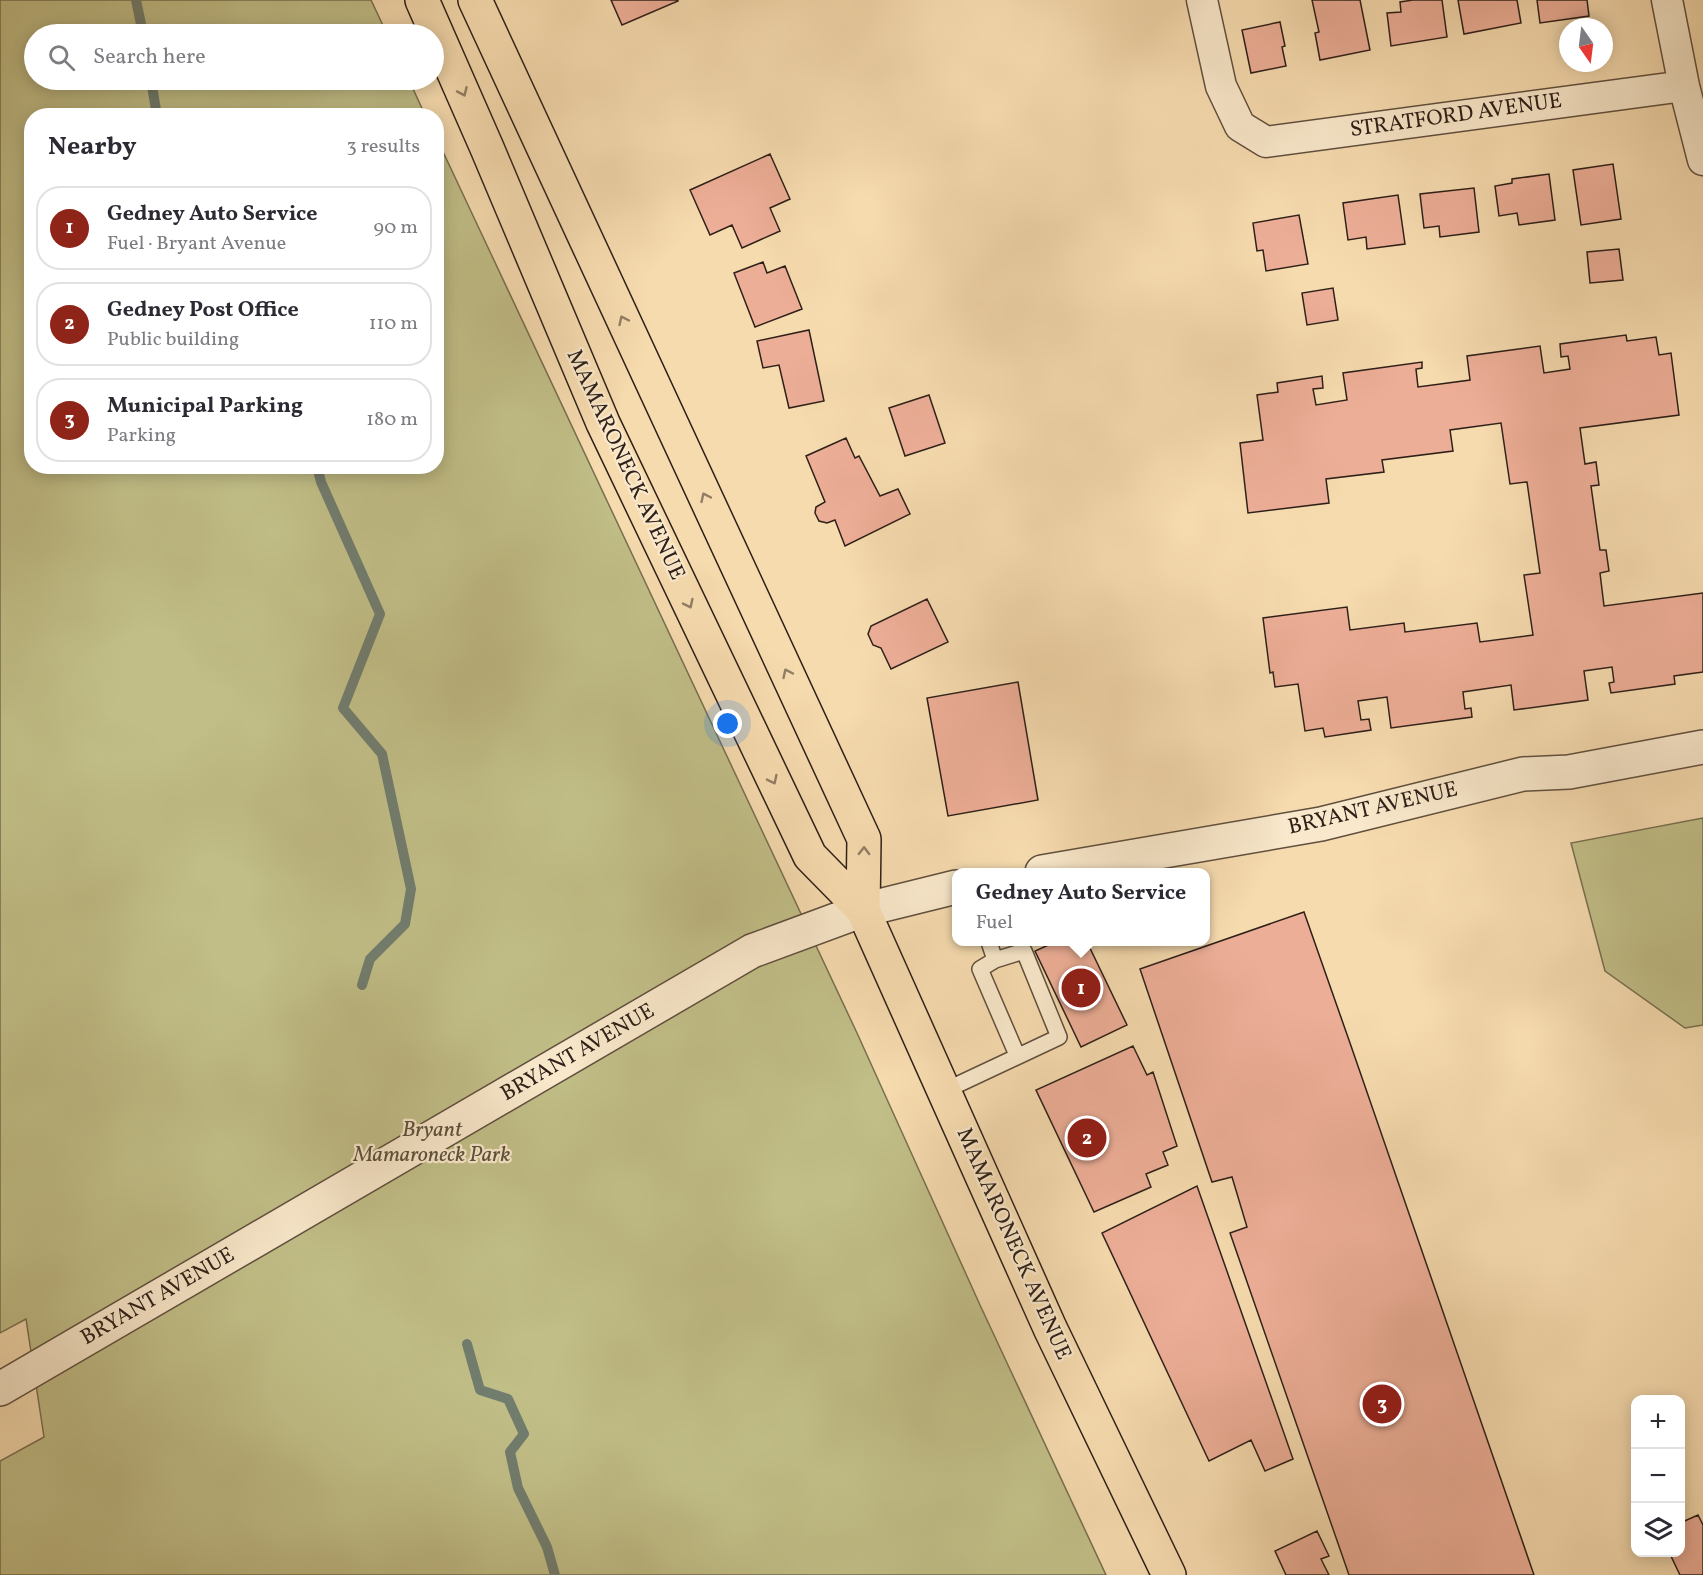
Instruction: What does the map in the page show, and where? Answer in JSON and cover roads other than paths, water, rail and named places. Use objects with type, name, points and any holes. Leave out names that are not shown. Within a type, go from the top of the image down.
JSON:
[{"type":"main road","name":"MAMARONECK AVENUE","points":[[422,0],[433,24]]},
{"type":"main road","name":"MAMARONECK AVENUE","points":[[475,0],[864,839],[863,910]]},
{"type":"main road","name":"MAMARONECK AVENUE","points":[[444,50],[603,423],[810,856],[863,910],[1050,1328],[1169,1575]]},
{"type":"street","name":"STRATFORD AVENUE","points":[[1202,0],[1221,86],[1240,126],[1266,142],[1684,86]]},
{"type":"street","points":[[1667,0],[1684,86],[1703,160]]},
{"type":"street","name":"BRYANT AVENUE","points":[[1071,868],[1321,824],[1522,774],[1569,772],[1703,747]]},
{"type":"street","name":"BRYANT AVENUE","points":[[0,1389],[752,951],[863,910],[952,888]]},
{"type":"lane","points":[[990,946],[995,960]]},
{"type":"lane","points":[[944,1091],[1059,1037],[1024,951],[995,960],[980,969],[1017,1055]]},
{"type":"waterway","points":[[136,0],[141,24]]},
{"type":"waterway","points":[[153,90],[156,108]]},
{"type":"waterway","points":[[319,474],[380,614],[343,708],[382,754],[411,889],[405,924],[370,959],[362,985]]},
{"type":"waterway","points":[[467,1344],[480,1390],[508,1399],[524,1434],[510,1452],[518,1488],[547,1547],[555,1575]]},
{"type":"place","name":"Gedney Auto Service","points":[[1081,988]]},
{"type":"place","name":"Gedney Post Office","points":[[1087,1138]]},
{"type":"place","name":"Municipal Parking","points":[[1382,1404]]},
{"type":"park label","name":"Bryant Mamaroneck Park","points":[[432,1142]]}]
